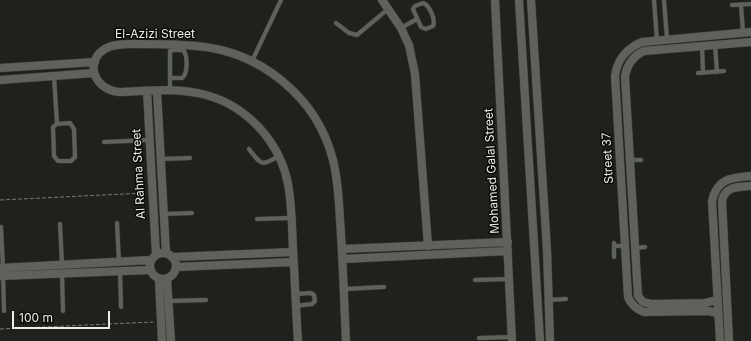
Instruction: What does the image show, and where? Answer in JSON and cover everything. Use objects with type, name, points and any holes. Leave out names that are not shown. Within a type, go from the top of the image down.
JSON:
[{"type":"street","points":[[382,0],[401,28],[409,45],[415,74],[428,246]]},
{"type":"street","name":"Mohamed Galal Street","points":[[495,0],[512,339]]},
{"type":"street","points":[[519,0],[540,341]]},
{"type":"street","points":[[531,0],[547,250],[550,341]]},
{"type":"street","name":"Street 37","points":[[718,313],[705,311],[648,313],[635,308],[628,297],[615,76],[616,70],[623,55],[632,47],[642,42],[747,32]]},
{"type":"street","name":"Street 37","points":[[717,300],[705,303],[651,304],[643,302],[637,292],[625,77],[631,61],[644,51],[751,42]]},
{"type":"street","name":"El-Azizi Street","points":[[95,62],[98,56],[108,47],[114,45],[179,44],[216,48],[234,53],[268,70],[297,94],[316,120],[327,142],[337,178],[343,259],[346,341]]},
{"type":"street","points":[[0,68],[95,62],[94,73],[97,81],[110,91],[188,91],[206,95],[243,113],[271,144],[278,156],[288,183],[298,341]]},
{"type":"street","points":[[0,80],[94,73]]},
{"type":"street","name":"Al Rahma Street","points":[[147,91],[152,193],[153,258]]},
{"type":"street","name":"Al Rahma Street","points":[[157,91],[164,214],[169,255]]},
{"type":"street","points":[[621,174],[630,173]]},
{"type":"street","points":[[720,341],[712,201],[713,194],[716,188],[727,180],[751,176]]},
{"type":"street","points":[[729,341],[722,201],[724,194],[730,189],[751,186]]},
{"type":"street","points":[[342,249],[508,242]]},
{"type":"street","points":[[535,250],[547,250]]},
{"type":"street","points":[[343,259],[508,251]]},
{"type":"street","points":[[2,272],[62,265],[119,262],[169,255],[293,252]]},
{"type":"street","points":[[163,279],[173,274],[176,267],[175,260],[169,255]]},
{"type":"street","points":[[150,270],[153,258]]},
{"type":"street","points":[[176,267],[293,262]]},
{"type":"street","points":[[2,272],[62,274],[150,270]]},
{"type":"street","points":[[150,270],[152,274],[163,279]]},
{"type":"street","points":[[163,279],[168,301],[170,341]]},
{"type":"street","points":[[162,341],[161,322],[163,279]]},
{"type":"lane","points":[[252,61],[281,0]]},
{"type":"lane","points":[[654,0],[657,41]]},
{"type":"lane","points":[[664,0],[667,40]]},
{"type":"lane","points":[[424,3],[427,5],[434,24],[424,29],[417,19],[414,8],[424,3]]},
{"type":"lane","points":[[732,5],[751,4]]},
{"type":"lane","points":[[741,5],[747,32]]},
{"type":"lane","points":[[336,23],[349,33],[357,35],[388,8]]},
{"type":"lane","points":[[401,28],[417,19]]},
{"type":"lane","points":[[715,45],[716,72]]},
{"type":"lane","points":[[702,46],[703,72]]},
{"type":"lane","points":[[170,78],[182,78],[185,76],[186,54],[183,50],[170,51],[170,78],[170,90]]},
{"type":"lane","points":[[698,73],[724,71]]},
{"type":"lane","points":[[54,76],[57,124]]},
{"type":"lane","points":[[70,123],[74,128],[75,155],[71,161],[58,161],[55,158],[52,129],[54,125],[57,124],[70,123]]},
{"type":"lane","points":[[104,142],[150,140]]},
{"type":"lane","points":[[249,149],[259,162],[263,164],[270,162],[278,156]]},
{"type":"lane","points":[[161,159],[190,158]]},
{"type":"lane","points":[[630,160],[641,160]]},
{"type":"lane","points":[[164,214],[192,213]]},
{"type":"lane","points":[[257,219],[291,218]]},
{"type":"lane","points":[[117,223],[119,262]]},
{"type":"lane","points":[[60,224],[62,265]]},
{"type":"lane","points":[[1,227],[4,310]]},
{"type":"lane","points":[[614,245],[625,250],[614,256],[614,245]]},
{"type":"lane","points":[[634,248],[645,247]]},
{"type":"lane","points":[[120,271],[121,307]]},
{"type":"lane","points":[[62,274],[63,311]]},
{"type":"lane","points":[[475,280],[509,279]]},
{"type":"lane","points":[[344,289],[384,287]]},
{"type":"lane","points":[[296,294],[311,293],[314,295],[315,301],[312,304],[296,306]]},
{"type":"lane","points":[[549,300],[566,299]]},
{"type":"lane","points":[[168,301],[206,300]]},
{"type":"lane","points":[[479,338],[512,339]]},
{"type":"path","points":[[0,200],[152,193]]},
{"type":"path","points":[[0,329],[161,322]]}]
